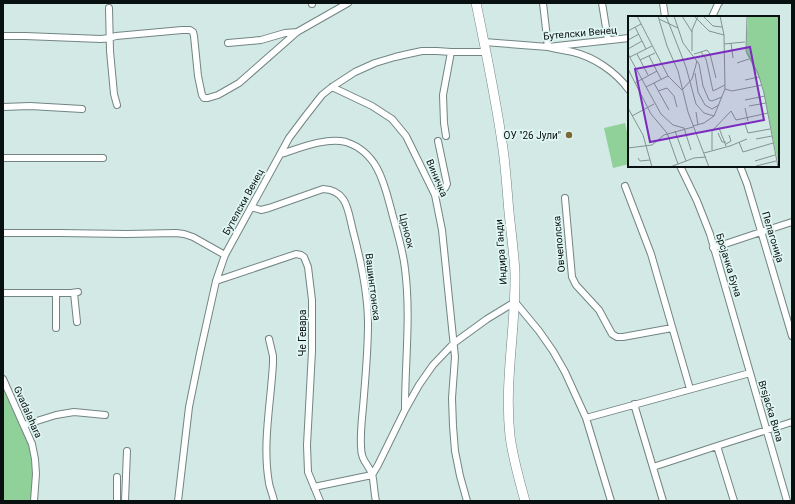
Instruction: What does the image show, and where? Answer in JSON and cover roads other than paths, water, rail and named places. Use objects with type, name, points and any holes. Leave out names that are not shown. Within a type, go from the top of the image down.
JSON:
[{"type":"street","points":[[3,36],[101,39],[116,36],[190,30],[193,32],[194,36],[198,76],[202,95],[204,98],[208,98],[218,95],[239,83],[296,32],[348,3]]},
{"type":"street","name":"Индира Ганди","points":[[476,3],[491,74],[503,150],[514,271],[515,302],[511,340],[509,392],[510,435],[516,470],[525,501]]},
{"type":"street","points":[[543,3],[548,47],[586,56],[614,74],[628,89]]},
{"type":"street","points":[[602,3],[608,40]]},
{"type":"street","points":[[663,3],[665,16]]},
{"type":"street","points":[[712,16],[719,3]]},
{"type":"street","points":[[109,8],[114,94],[117,105]]},
{"type":"street","points":[[228,43],[260,40],[285,33],[296,32]]},
{"type":"street","name":"Бутелски Венец","points":[[484,42],[548,47],[628,38]]},
{"type":"street","name":"Бутелски Венец","points":[[178,501],[189,407],[216,281],[225,255],[289,138],[322,95],[355,72],[375,63],[422,51],[486,52]]},
{"type":"street","points":[[446,136],[443,95],[451,52]]},
{"type":"street","name":"Виничка","points":[[332,87],[372,106],[392,119],[406,136],[435,194],[442,230],[454,343],[455,357],[452,398],[455,451],[467,501]]},
{"type":"street","points":[[3,107],[30,106],[82,109]]},
{"type":"street","name":"Црноок","points":[[281,154],[335,140],[346,142],[359,148],[370,158],[380,172],[400,242],[405,267],[408,318],[405,410]]},
{"type":"street","points":[[435,194],[447,184],[438,140]]},
{"type":"street","points":[[3,158],[102,158]]},
{"type":"street","name":"Брсјачка Буна","points":[[680,167],[697,201],[710,234],[750,373]]},
{"type":"street","name":"Пелагонија","points":[[740,167],[747,184],[792,336]]},
{"type":"street","points":[[625,186],[651,254],[690,389]]},
{"type":"street","name":"Вашингтонска","points":[[251,207],[261,210],[323,189],[336,191],[341,195],[346,204],[360,259],[367,302],[368,324],[365,393],[361,431],[361,455],[372,475],[376,501]]},
{"type":"street","name":"Овчеполска","points":[[565,198],[572,278],[576,285],[599,310],[612,334],[617,337],[623,337],[672,328]]},
{"type":"street","points":[[713,248],[792,222]]},
{"type":"street","points":[[3,233],[176,233],[192,237],[225,255]]},
{"type":"street","name":"Че Гевара","points":[[216,281],[296,254],[304,257],[308,267],[312,300],[312,351],[307,446],[308,472],[320,501]]},
{"type":"street","points":[[3,293],[76,292],[77,322]]},
{"type":"street","points":[[56,293],[56,328]]},
{"type":"street","points":[[314,487],[372,475],[405,410],[419,385],[433,365],[454,343],[487,319],[515,302],[539,331],[565,372],[586,418],[611,501]]},
{"type":"street","points":[[269,339],[273,363],[267,466],[274,501]]},
{"type":"street","points":[[586,418],[750,373]]},
{"type":"street","name":"Brsjacka Buna","points":[[750,373],[787,501]]},
{"type":"street","name":"Gvadalahara","points":[[3,379],[32,444],[35,459],[36,480],[34,501]]},
{"type":"street","points":[[634,404],[663,501]]},
{"type":"street","points":[[24,425],[56,414],[74,412],[106,416]]},
{"type":"street","points":[[653,467],[792,422]]},
{"type":"street","points":[[716,446],[734,501]]},
{"type":"street","points":[[125,501],[127,451]]},
{"type":"street","points":[[364,461],[378,465]]},
{"type":"street","points":[[117,477],[117,501]]},
{"type":"place","name":"ОУ \"26 Јули\"","points":[[569,135]]}]
